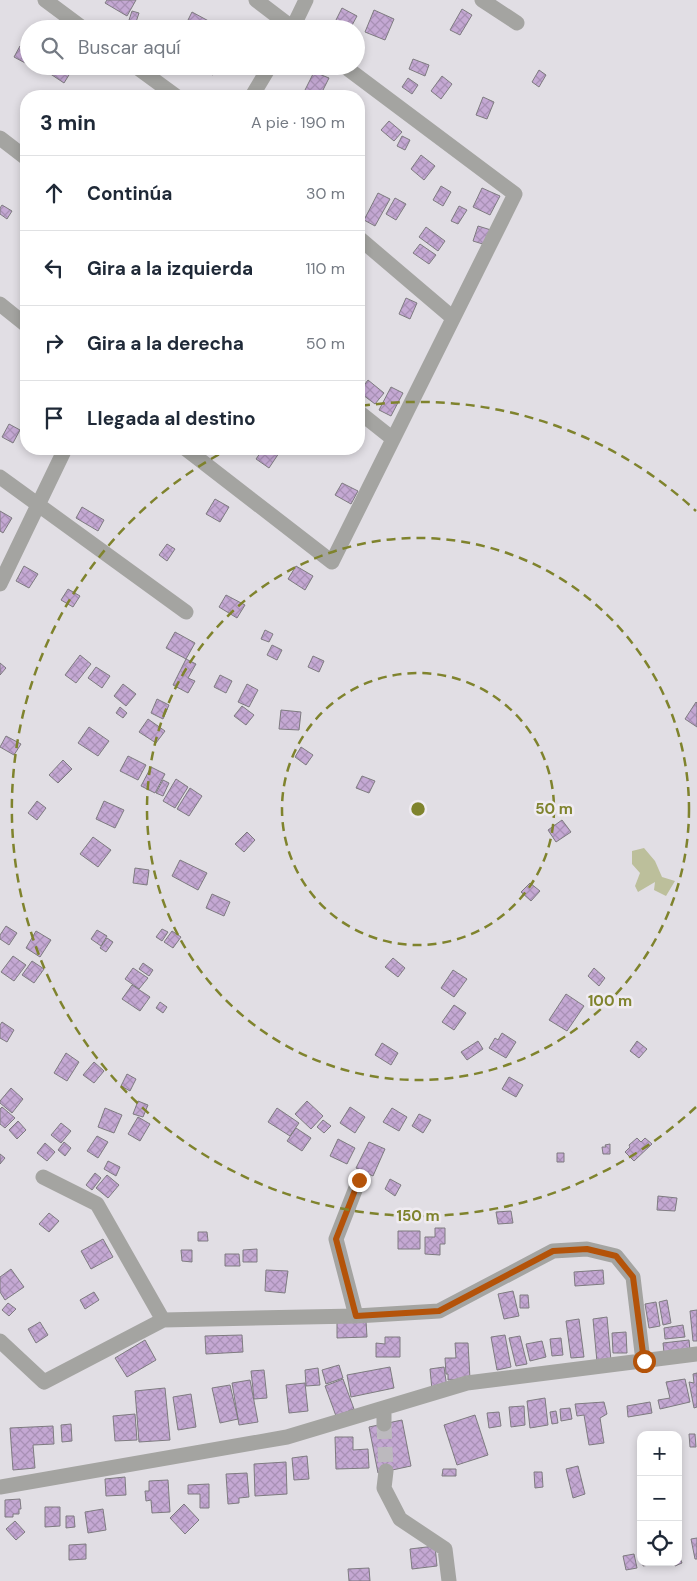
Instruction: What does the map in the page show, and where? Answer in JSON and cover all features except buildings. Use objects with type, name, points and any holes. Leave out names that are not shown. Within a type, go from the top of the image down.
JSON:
[{"type":"street","points":[[44,0],[72,20]]},
{"type":"street","points":[[256,0],[282,20]]},
{"type":"street","points":[[297,20],[306,0]]},
{"type":"street","points":[[482,0],[517,23]]},
{"type":"street","points":[[147,75],[168,90]]},
{"type":"street","points":[[256,90],[265,75]]},
{"type":"street","points":[[194,455],[332,562],[515,194],[356,75]]},
{"type":"street","points":[[0,138],[20,153]]},
{"type":"street","points":[[365,243],[453,318]]},
{"type":"street","points":[[0,304],[20,320]]},
{"type":"street","points":[[365,417],[393,438]]},
{"type":"street","points":[[0,584],[62,455]]},
{"type":"street","points":[[0,477],[186,612]]},
{"type":"street","points":[[43,1177],[97,1204],[163,1320]]},
{"type":"street","points":[[356,1316],[336,1239],[359,1180]]},
{"type":"street","points":[[0,1341],[44,1382],[163,1320],[356,1316],[439,1311],[553,1251],[587,1249],[616,1256],[633,1277],[644,1361]]},
{"type":"street","points":[[0,1487],[287,1438],[467,1383],[697,1354]]},
{"type":"street","points":[[384,1408],[384,1424]]},
{"type":"street","points":[[386,1472],[384,1488],[400,1519],[445,1548],[449,1581]]},
{"type":"green space","points":[[644,848],[655,861],[662,877],[675,881],[666,896],[654,890],[655,882],[638,892],[635,886],[640,873],[632,864],[632,851]]},
{"type":"tunnel","points":[[384,1424],[386,1471]]},
{"type":"route","points":[[359,1180],[336,1239],[356,1316],[439,1311],[553,1251],[587,1249],[616,1256],[633,1277],[644,1361]]}]
